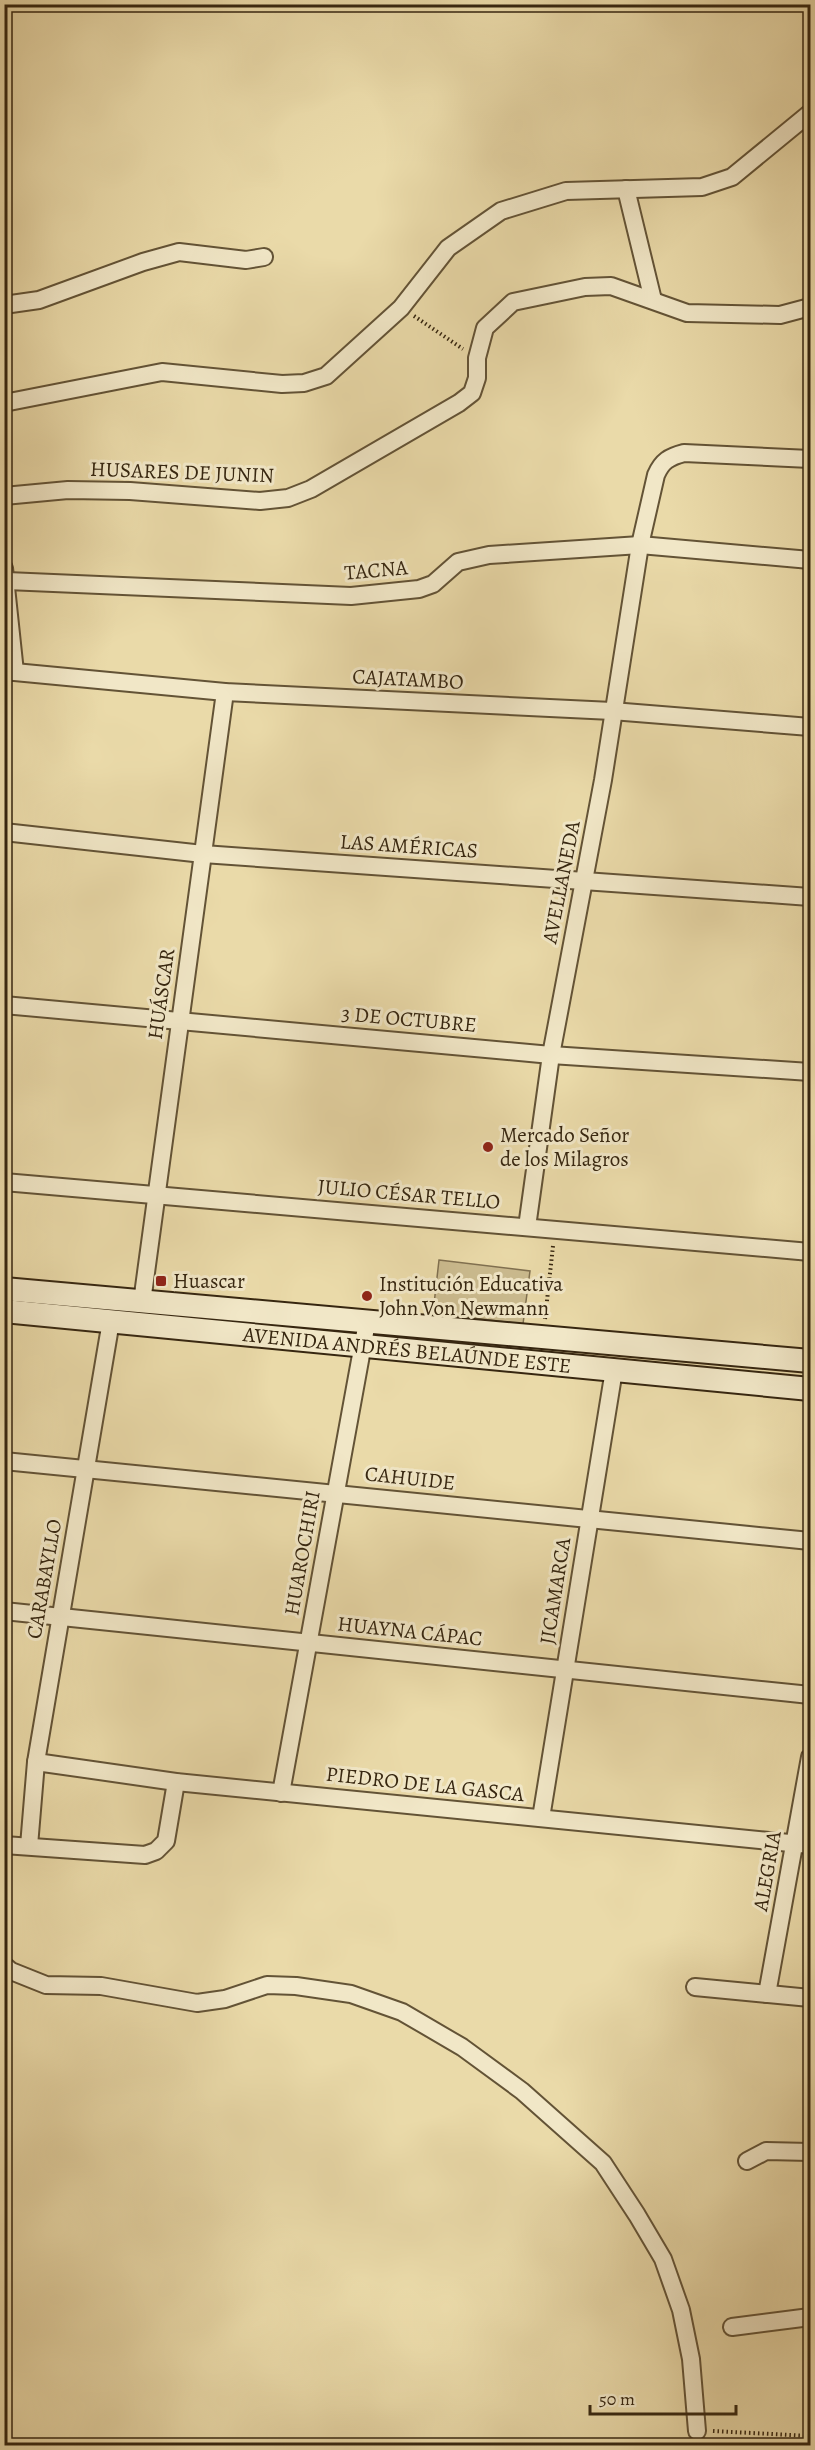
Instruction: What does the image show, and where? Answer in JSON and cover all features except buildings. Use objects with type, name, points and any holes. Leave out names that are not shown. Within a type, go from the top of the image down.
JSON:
[{"type":"street","points":[[4,403],[162,372],[282,384],[304,383],[326,376],[401,308],[448,249],[501,211],[566,191],[702,187],[732,177],[810,113]]},
{"type":"street","points":[[626,189],[653,300]]},
{"type":"street","points":[[4,305],[39,300],[143,262],[179,252],[246,260],[264,257]]},
{"type":"street","points":[[477,358],[485,328],[513,302],[585,286],[611,286],[687,314],[780,315],[810,307]]},
{"type":"street","name":"HUSARES DE JUNIN","points":[[4,496],[68,490],[130,491],[260,501],[288,498],[312,489],[459,403],[472,393],[477,378],[477,358]]},
{"type":"street","name":"AVELLANEDA","points":[[527,1227],[550,1054],[584,881],[640,545],[656,475],[661,464],[670,457],[684,453],[810,459]]},
{"type":"street","name":"TACNA","points":[[6,574],[351,596],[419,589],[432,584],[458,562],[489,555],[640,545],[810,560]]},
{"type":"street","points":[[6,574],[10,672]]},
{"type":"street","name":"CAJATAMBO","points":[[10,672],[225,692],[612,711],[810,727]]},
{"type":"street","name":"HUÁSCAR","points":[[142,1302],[225,692]]},
{"type":"street","name":"LAS AMÉRICAS","points":[[4,832],[203,854],[810,897]]},
{"type":"street","name":"3 DE OCTUBRE","points":[[4,1005],[181,1019],[550,1054],[810,1072]]},
{"type":"street","name":"JULIO CÉSAR TELLO","points":[[4,1182],[810,1252]]},
{"type":"street","name":"AVENIDA ANDRÉS BELAÚNDE ESTE","points":[[4,1289],[810,1361]]},
{"type":"street","name":"AVENIDA ANDRÉS BELAÚNDE ESTE","points":[[4,1311],[810,1389]]},
{"type":"street","name":"CARABAYLLO","points":[[28,1846],[36,1762],[111,1321]]},
{"type":"street","name":"HUAROCHIRI","points":[[281,1792],[367,1322]]},
{"type":"street","name":"JICAMARCA","points":[[541,1818],[614,1370]]},
{"type":"street","name":"CAHUIDE","points":[[4,1461],[810,1541]]},
{"type":"street","name":"HUAYNA CÁPAC","points":[[4,1611],[810,1695]]},
{"type":"street","name":"ALEGRIA","points":[[767,1994],[803,1844],[810,1756]]},
{"type":"street","name":"PIEDRO DE LA GASCA","points":[[36,1762],[176,1782],[803,1844]]},
{"type":"street","points":[[4,1845],[145,1855],[156,1851],[166,1841],[176,1782]]},
{"type":"street","points":[[4,1965],[11,1971],[46,1985],[100,1986],[197,2003],[225,1999],[267,1985],[296,1986],[351,1994],[402,2012],[462,2047],[522,2091],[603,2163],[637,2215],[663,2259],[681,2310],[691,2359],[698,2431]]},
{"type":"street","points":[[695,1987],[810,1998]]},
{"type":"street","points":[[747,2161],[766,2151],[810,2152]]},
{"type":"street","points":[[732,2327],[810,2317]]},
{"type":"path","points":[[401,308],[477,358]]},
{"type":"path","points":[[543,1337],[555,1230]]},
{"type":"path","points":[[698,2431],[810,2436]]},
{"type":"shaded area","points":[[439,1260],[530,1271],[523,1324],[433,1313]]},
{"type":"place","name":"Mercado Señor de los Milagros","points":[[488,1147]]},
{"type":"place","name":"Huascar","points":[[161,1281]]},
{"type":"place","name":"Institución Educativa John Von Newmann","points":[[367,1296]]}]
